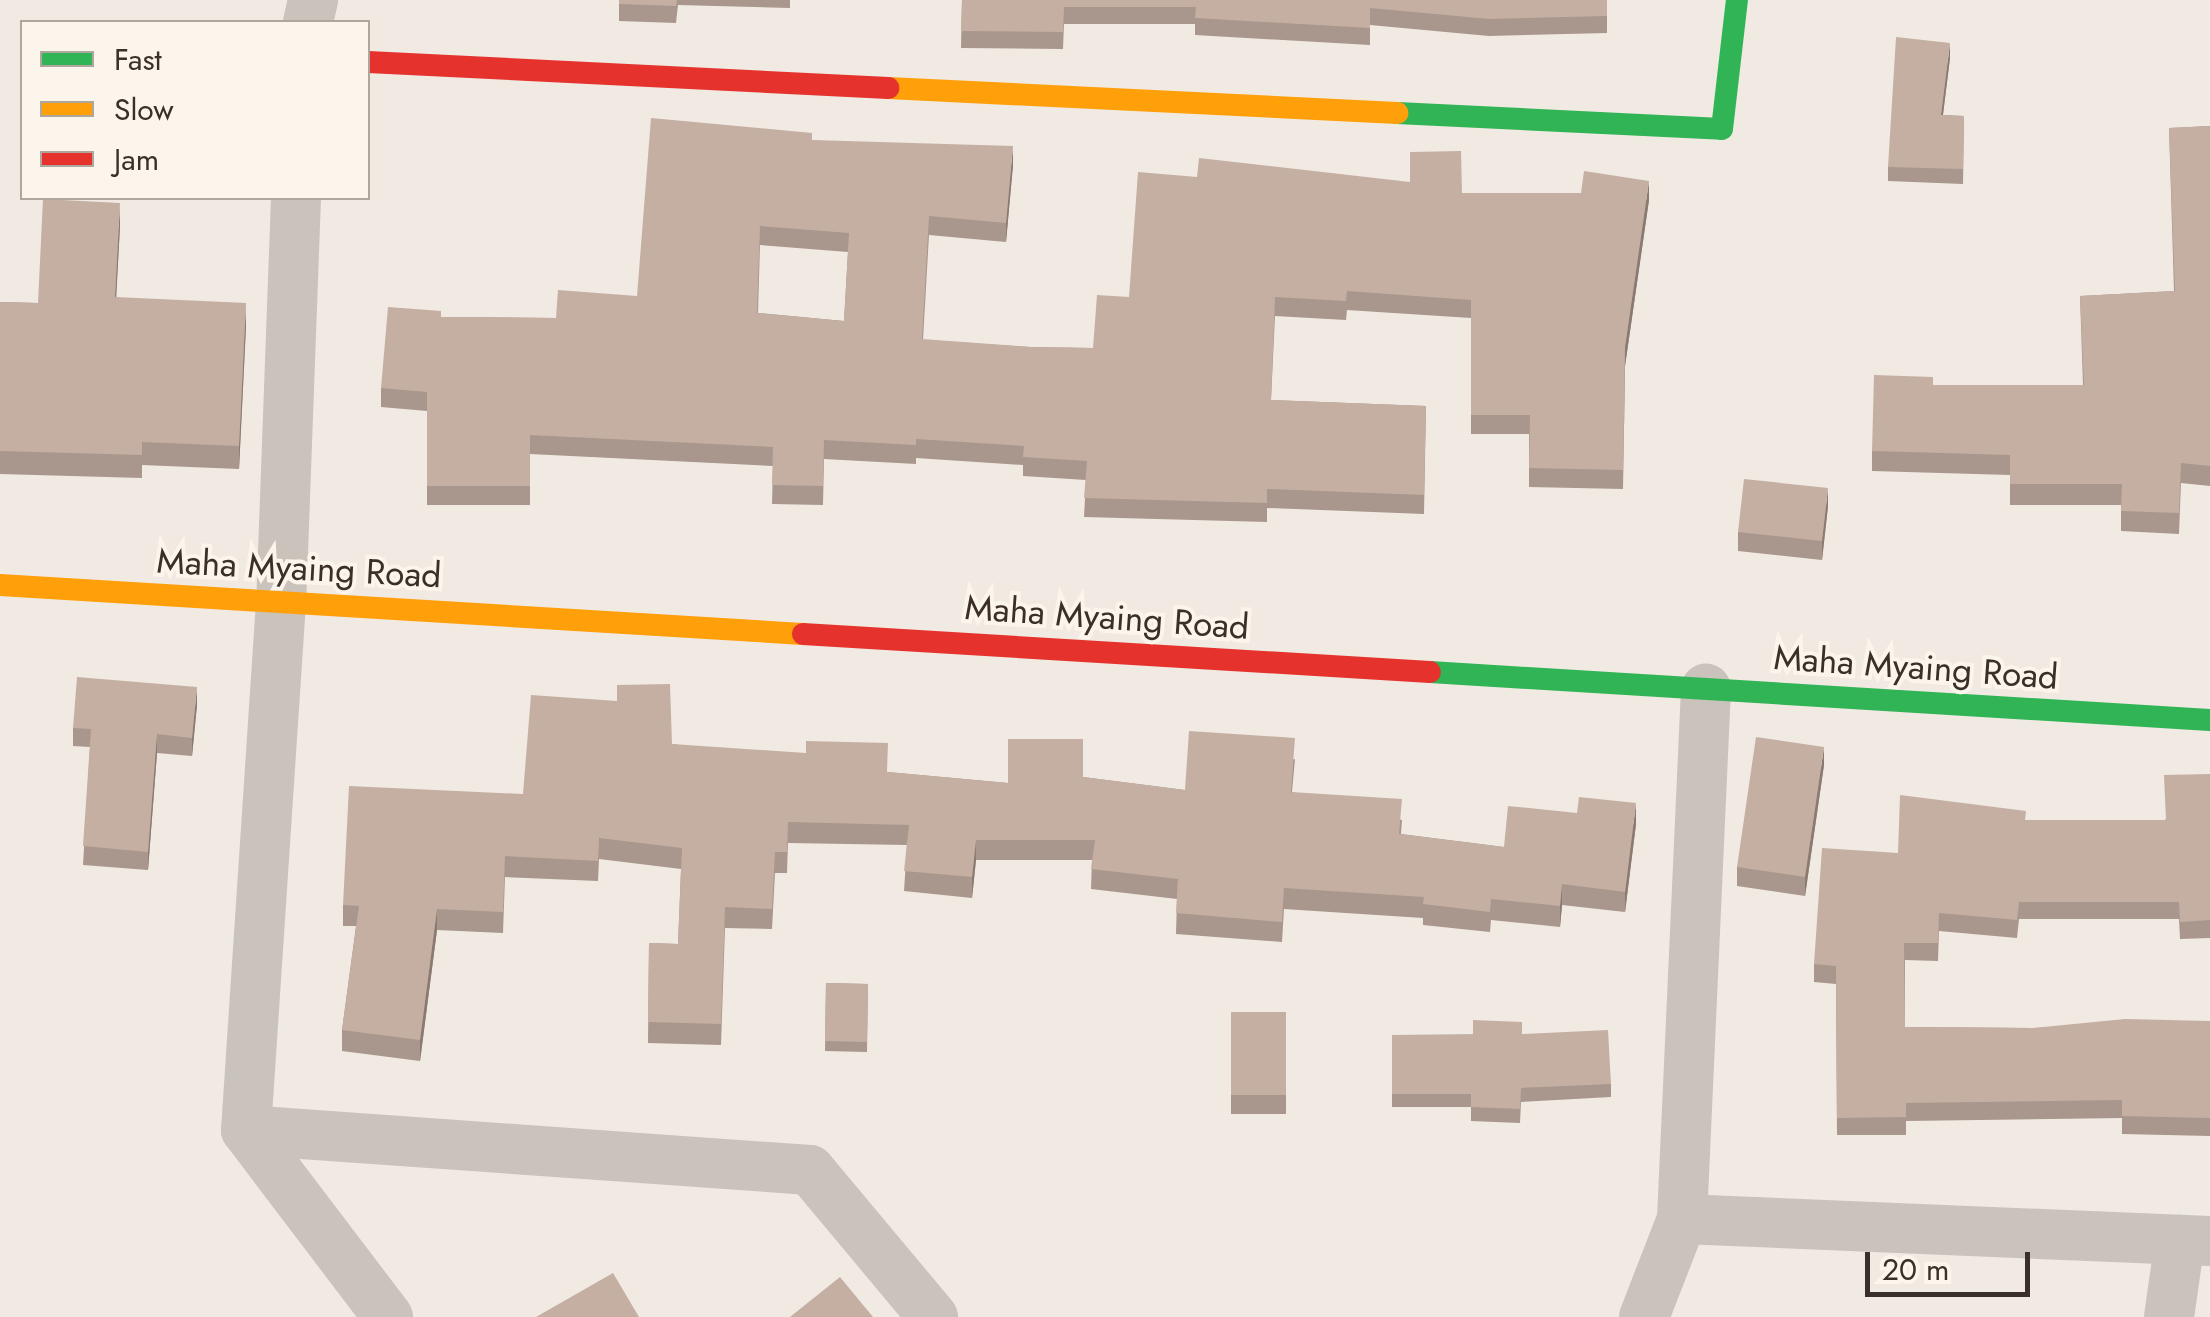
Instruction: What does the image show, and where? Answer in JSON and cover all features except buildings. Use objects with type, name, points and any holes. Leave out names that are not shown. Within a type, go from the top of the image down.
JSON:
[{"type":"street","points":[[370,62],[1722,129],[1737,0]]},
{"type":"street","points":[[296,200],[282,602],[246,1130],[388,1317]]},
{"type":"street","name":"Maha Myaing Road","points":[[0,584],[2210,720]]},
{"type":"street","points":[[1644,1317],[1682,1219],[1706,689]]},
{"type":"street","points":[[246,1130],[810,1170],[933,1317]]},
{"type":"street","points":[[1682,1219],[2195,1240],[2169,1317]]},
{"type":"traffic: fast","points":[[1397,113],[1722,129],[1737,0]]},
{"type":"traffic: fast","points":[[1430,672],[2210,720]]},
{"type":"traffic: slow","points":[[888,88],[1397,113]]},
{"type":"traffic: slow","points":[[0,585],[803,634]]},
{"type":"traffic: jam","points":[[370,62],[888,88]]},
{"type":"traffic: jam","points":[[803,634],[1430,672]]}]
